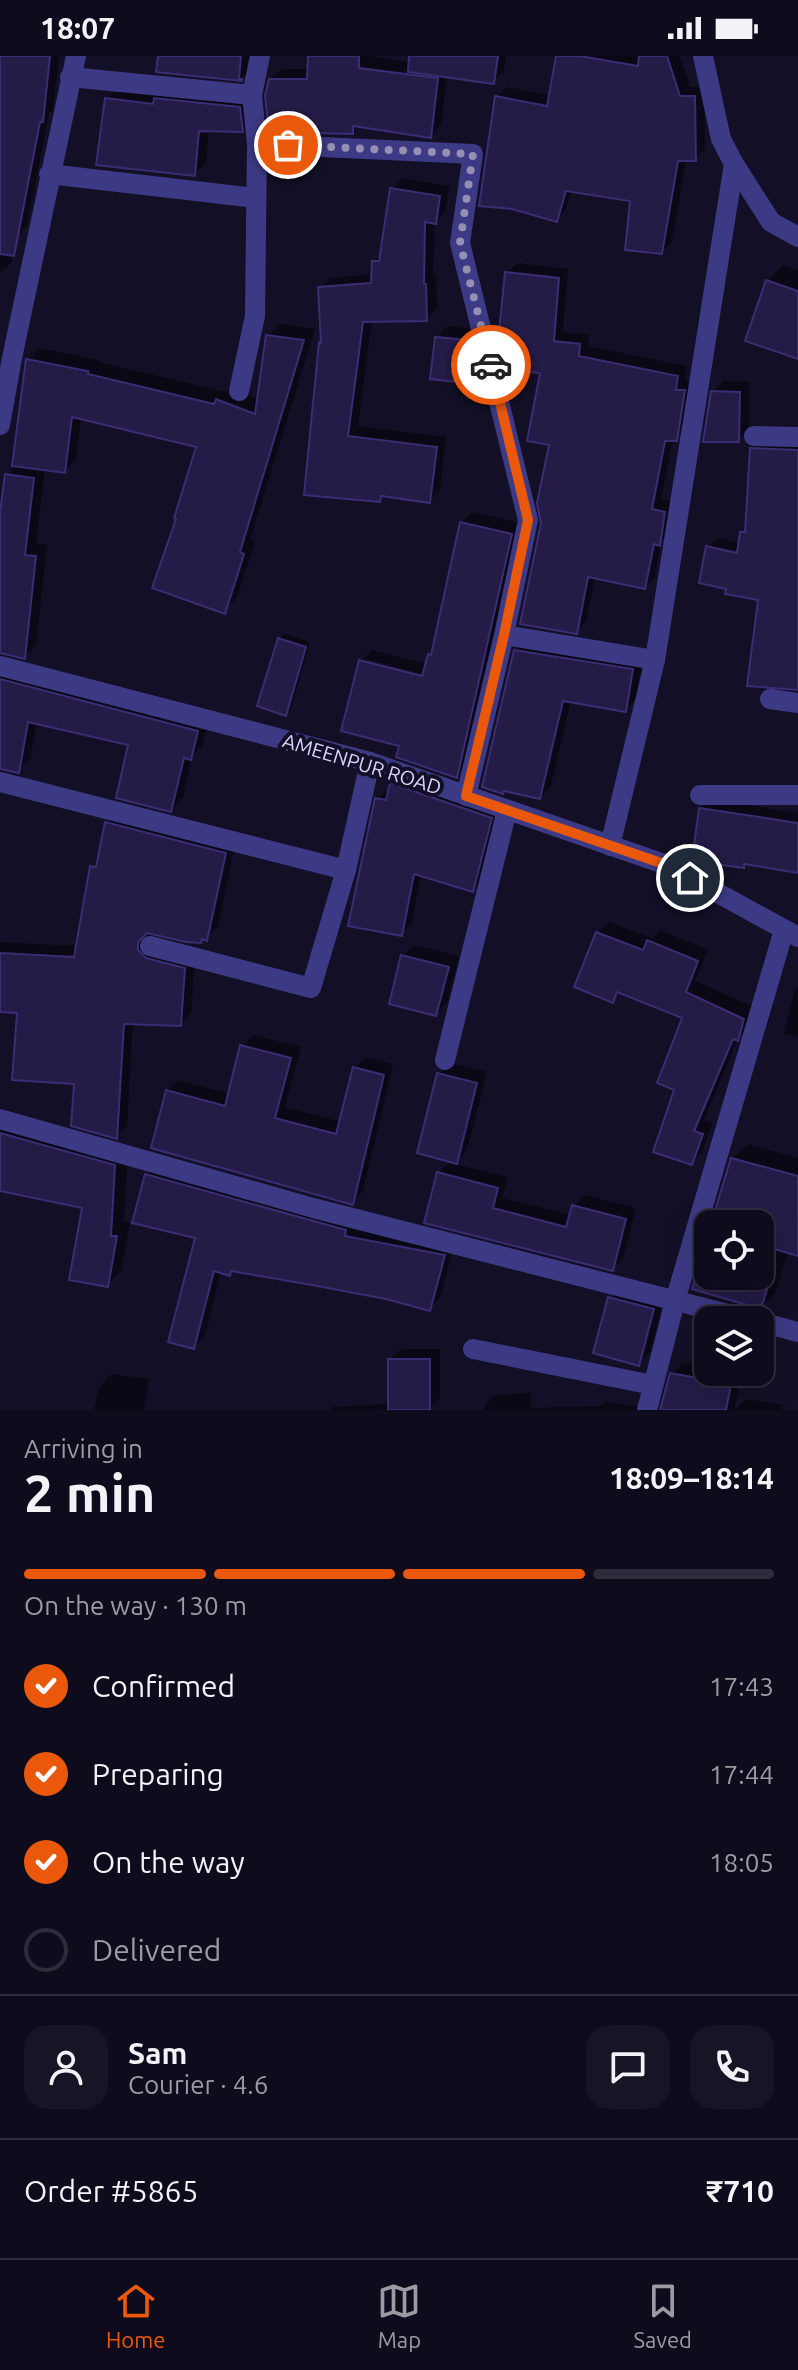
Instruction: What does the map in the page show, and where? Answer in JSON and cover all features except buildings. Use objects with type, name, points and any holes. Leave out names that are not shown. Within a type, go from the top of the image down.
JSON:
[{"type":"street","points":[[0,425],[6,357],[76,56]]},
{"type":"street","points":[[239,391],[255,316],[257,144],[252,95],[260,56]]},
{"type":"street","points":[[703,56],[721,139],[734,164],[771,222],[798,237]]},
{"type":"street","points":[[70,77],[252,95]]},
{"type":"street","points":[[257,144],[473,154],[460,243],[528,520],[466,796]]},
{"type":"street","points":[[610,846],[655,660],[734,164]]},
{"type":"street","points":[[49,174],[256,198]]},
{"type":"street","points":[[754,436],[798,437]]},
{"type":"street","points":[[504,635],[655,660]]},
{"type":"street","name":"AMEENPUR ROAD","points":[[0,666],[370,762],[667,865],[791,934]]},
{"type":"street","points":[[770,699],[798,703]]},
{"type":"street","points":[[150,946],[311,988],[346,870],[370,762]]},
{"type":"street","points":[[0,782],[346,870]]},
{"type":"street","points":[[700,795],[798,795]]},
{"type":"street","points":[[445,1060],[507,810]]},
{"type":"street","points":[[647,1410],[675,1301],[791,934]]},
{"type":"street","points":[[0,1119],[313,1208],[695,1306]]},
{"type":"street","points":[[774,1326],[798,1332]]},
{"type":"street","points":[[473,1349],[653,1385]]},
{"type":"way so far","points":[[288,145],[473,154],[460,243],[491,365]]},
{"type":"route","points":[[491,365],[528,520],[466,796],[667,865],[690,878]]}]
